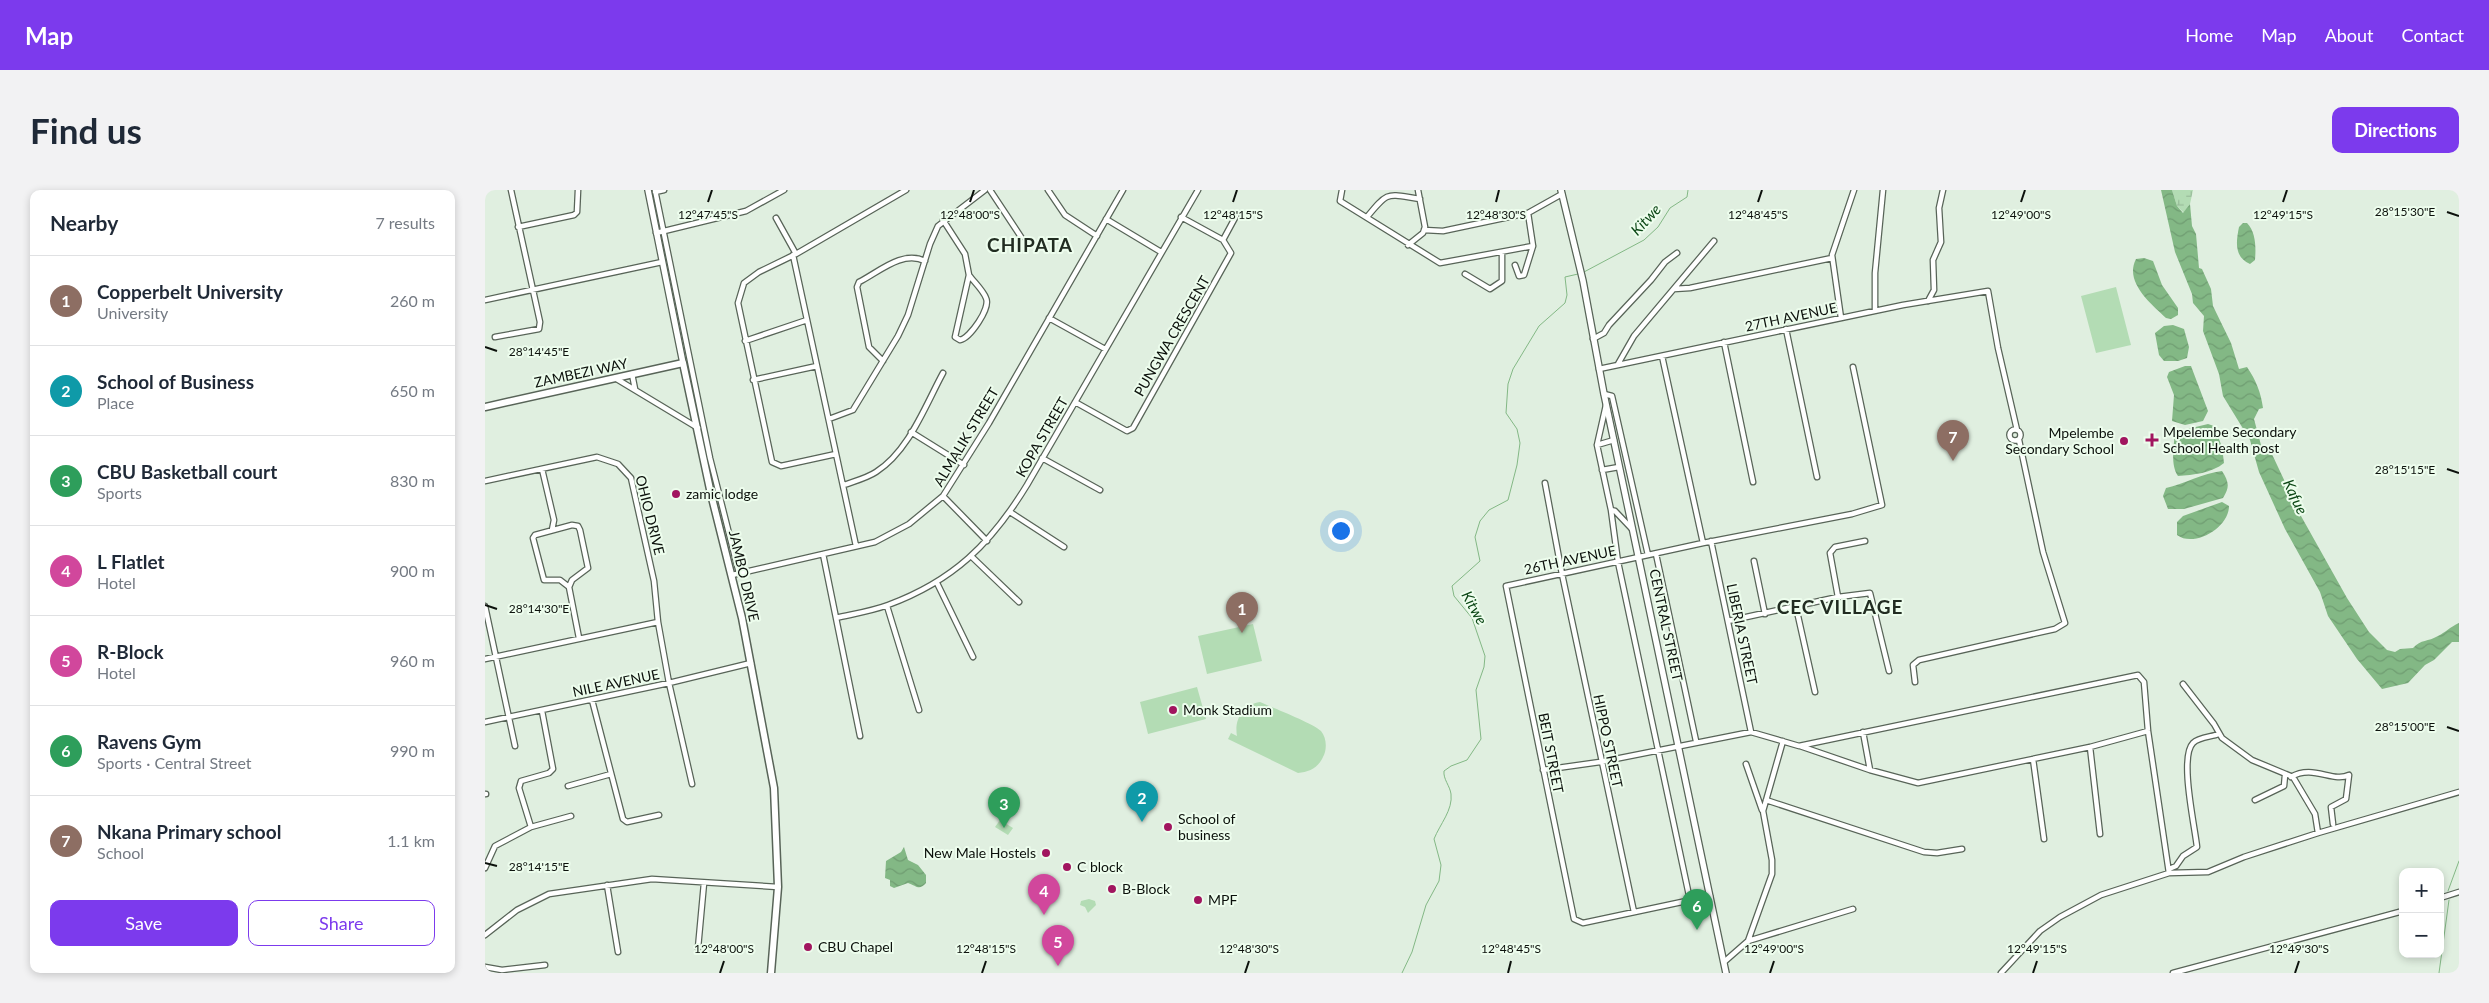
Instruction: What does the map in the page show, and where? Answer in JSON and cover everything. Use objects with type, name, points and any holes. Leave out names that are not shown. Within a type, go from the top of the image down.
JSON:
[{"type":"main road","name":"ZAMBEZI WAY","points":[[485,406],[683,363]]},
{"type":"main road","name":"JAMBO DRIVE","points":[[683,363],[696,429],[735,574],[774,788],[778,887],[771,973]]},
{"type":"street","points":[[495,337],[539,329],[540,322],[511,190]]},
{"type":"street","points":[[518,227],[574,215],[577,212],[577,190]]},
{"type":"street","name":"JAMBO DRIVE","points":[[648,190],[683,363]]},
{"type":"street","points":[[655,191],[664,190]]},
{"type":"street","points":[[656,233],[746,211],[784,190]]},
{"type":"street","points":[[836,454],[781,466],[773,462],[737,303],[745,283],[759,272],[795,255],[905,190]]},
{"type":"street","points":[[829,419],[853,410],[883,361],[908,315],[934,233],[943,220],[985,190]]},
{"type":"street","points":[[990,190],[1021,237]]},
{"type":"street","points":[[1048,190],[1065,215],[1097,236]]},
{"type":"street","name":"KOPA STREET","points":[[836,618],[887,606],[937,583],[972,557],[987,541],[1010,512],[1198,190]]},
{"type":"street","points":[[1342,190],[1340,201],[1347,208],[1367,217],[1408,245],[1445,264],[1533,246]]},
{"type":"street","points":[[1418,190],[1425,230]]},
{"type":"street","points":[[1841,318],[1831,258],[1854,190]]},
{"type":"street","points":[[1875,311],[1875,273],[1883,190]]},
{"type":"street","points":[[1928,301],[1934,290],[1933,260],[1941,242],[1939,208],[1943,190]]},
{"type":"street","name":"JAMBO DRIVE","points":[[655,191],[735,574]]},
{"type":"street","name":"ALMALIK STREET","points":[[735,574],[875,542],[892,535],[943,496],[964,466],[1097,236],[1120,191]]},
{"type":"street","points":[[1408,245],[1425,230],[1443,231],[1527,213],[1561,192]]},
{"type":"street","name":"CENTRAL STREET","points":[[1561,192],[1583,281],[1613,440],[1726,973]]},
{"type":"street","points":[[1367,217],[1383,197],[1392,195],[1420,199]]},
{"type":"street","points":[[1515,265],[1519,276],[1524,276],[1533,246],[1527,213]]},
{"type":"street","points":[[652,215],[660,214]]},
{"type":"street","points":[[1181,217],[1223,240],[1236,216]]},
{"type":"street","points":[[776,218],[795,255],[807,320],[844,485],[855,546]]},
{"type":"street","points":[[1106,219],[1161,252]]},
{"type":"street","points":[[943,220],[965,254],[969,275],[955,337],[957,339],[966,338],[970,335],[987,306],[987,299],[969,275]]},
{"type":"street","name":"PUNGWA CRESCENT","points":[[1075,402],[1127,431],[1133,428],[1230,257],[1230,249],[1223,240]]},
{"type":"street","points":[[1618,364],[1634,336],[1714,242]]},
{"type":"street","points":[[1465,274],[1490,289],[1494,288],[1502,281],[1502,253]]},
{"type":"street","points":[[1593,339],[1604,333],[1665,262],[1677,253]]},
{"type":"street","points":[[883,361],[869,347],[857,287],[859,282],[908,256],[925,261]]},
{"type":"street","points":[[1674,289],[1690,288],[1831,258]]},
{"type":"street","points":[[485,300],[662,262]]},
{"type":"street","name":"27TH AVENUE","points":[[1599,369],[1875,311],[1988,291],[1998,348],[2017,430]]},
{"type":"street","points":[[1049,318],[1105,349]]},
{"type":"street","points":[[745,341],[807,320]]},
{"type":"street","points":[[1786,329],[1817,477]]},
{"type":"street","points":[[1725,342],[1753,482]]},
{"type":"street","points":[[1662,356],[1703,543]]},
{"type":"street","points":[[683,363],[691,362]]},
{"type":"street","points":[[753,380],[817,366]]},
{"type":"street","name":"26TH AVENUE","points":[[1506,586],[1711,541],[1852,514],[1882,504],[1853,367]]},
{"type":"street","points":[[844,485],[877,472],[892,458],[911,432],[943,373]]},
{"type":"street","points":[[632,374],[635,389]]},
{"type":"street","points":[[614,378],[635,389],[696,429],[705,427]]},
{"type":"street","points":[[1604,394],[1613,396],[1648,555]]},
{"type":"street","points":[[1606,405],[1597,445],[1611,510],[1618,562],[1690,900]]},
{"type":"street","points":[[1915,682],[1913,665],[1919,660],[2055,629],[2065,623],[2043,552],[2019,440],[2021,434],[2017,430],[2011,431],[2009,436],[2013,441],[2019,440]]},
{"type":"street","points":[[911,432],[964,466]]},
{"type":"street","points":[[1597,445],[1613,440]]},
{"type":"street","name":"OHIO DRIVE","points":[[485,481],[597,457],[607,459],[625,470],[631,478],[655,581],[658,622],[669,683],[692,784]]},
{"type":"street","points":[[1042,458],[1100,490]]},
{"type":"street","points":[[1602,470],[1619,467]]},
{"type":"street","points":[[542,469],[554,520],[552,530]]},
{"type":"street","name":"HIPPO STREET","points":[[1545,483],[1561,574],[1633,912]]},
{"type":"street","points":[[943,496],[987,541]]},
{"type":"street","points":[[1611,510],[1615,511],[1632,529]]},
{"type":"street","points":[[1010,512],[1064,547]]},
{"type":"street","points":[[554,520],[561,528]]},
{"type":"street","points":[[569,587],[560,580],[545,580],[541,574],[533,538],[535,535],[561,528],[578,526],[588,568],[572,580],[569,587],[579,638]]},
{"type":"street","name":"LIBERIA STREET","points":[[1711,541],[1751,732]]},
{"type":"street","points":[[1838,597],[1830,553],[1835,547],[1865,541]]},
{"type":"street","points":[[823,554],[860,736]]},
{"type":"street","points":[[1656,554],[1696,742]]},
{"type":"street","points":[[972,557],[1019,602]]},
{"type":"street","points":[[1754,560],[1765,614]]},
{"type":"street","points":[[937,583],[973,657]]},
{"type":"street","name":"BEIT STREET","points":[[1506,586],[1572,916],[1576,922],[1583,923],[1633,912]]},
{"type":"street","points":[[1729,622],[1867,592],[1872,595],[1889,671]]},
{"type":"street","points":[[485,606],[515,746]]},
{"type":"street","points":[[887,606],[919,710]]},
{"type":"street","points":[[1795,607],[1815,692]]},
{"type":"street","points":[[485,659],[658,622]]},
{"type":"street","name":"NILE AVENUE","points":[[485,722],[669,683],[751,663]]},
{"type":"street","points":[[1799,746],[2135,675],[2138,676],[2144,682],[2148,731],[2169,871]]},
{"type":"street","points":[[2183,684],[2214,724],[2219,734],[2252,760],[2288,776],[2303,793],[2315,814],[2318,833]]},
{"type":"street","points":[[592,700],[625,821],[659,815]]},
{"type":"street","points":[[531,827],[519,788],[521,781],[549,773],[553,769],[542,711]]},
{"type":"street","points":[[1543,770],[1600,762],[1751,732],[1915,783],[2090,747],[2148,731]]},
{"type":"street","points":[[1863,732],[1870,770]]},
{"type":"street","points":[[2001,973],[2040,931],[2060,917],[2101,895],[2169,871],[2176,866],[2183,856],[2197,847],[2187,760],[2191,746],[2195,741],[2219,734]]},
{"type":"street","points":[[1763,811],[1783,741]]},
{"type":"street","points":[[2090,747],[2101,834]]},
{"type":"street","points":[[2033,759],[2044,839]]},
{"type":"street","points":[[1746,764],[1763,811],[1773,868],[1748,942]]},
{"type":"street","points":[[2288,776],[2307,771],[2343,778],[2349,775],[2345,799],[2331,807],[2333,824]]},
{"type":"street","points":[[567,786],[611,774]]},
{"type":"street","points":[[2255,800],[2284,786],[2288,776]]},
{"type":"street","points":[[2169,871],[2208,872],[2244,857],[2318,833],[2459,792]]},
{"type":"street","points":[[1766,800],[1924,852],[1962,849]]},
{"type":"street","points":[[485,868],[495,846],[531,827],[571,816]]},
{"type":"street","points":[[485,935],[503,919],[542,897],[607,885],[652,879],[778,887]]},
{"type":"street","points":[[698,948],[704,883]]},
{"type":"street","points":[[607,885],[617,952]]},
{"type":"street","points":[[2444,897],[2459,892]]},
{"type":"street","points":[[1633,912],[1710,896]]},
{"type":"street","points":[[1724,962],[1748,942],[1853,908]]},
{"type":"street","points":[[2173,973],[2191,970],[2399,912]]},
{"type":"street","points":[[485,967],[502,970],[545,965]]},
{"type":"green space","points":[[2172,190],[2193,190],[2190,204],[2184,213],[2177,206]]},
{"type":"green space","points":[[2116,287],[2131,345],[2096,353],[2081,296]]},
{"type":"green space","points":[[1253,624],[1262,661],[1207,674],[1198,636]]},
{"type":"green space","name":"Monk Stadium","points":[[1197,687],[1206,719],[1148,734],[1140,702]]},
{"type":"green space","points":[[1260,702],[1321,731],[1326,744],[1321,761],[1316,767],[1306,772],[1298,773],[1228,739],[1231,733],[1237,736],[1238,719],[1244,710]]},
{"type":"green space","points":[[1000,820],[1013,828],[1008,835],[995,827]]},
{"type":"green space","points":[[1089,899],[1095,901],[1096,905],[1088,913],[1085,907],[1080,905],[1081,901]]},
{"type":"water","points":[[2161,190],[2172,190],[2177,206],[2183,213],[2190,204],[2192,226],[2196,234],[2199,268],[2202,269],[2211,289],[2213,306],[2231,343],[2239,369],[2247,367],[2259,392],[2263,408],[2259,409],[2254,419],[2261,445],[2270,450],[2301,516],[2347,598],[2369,632],[2387,650],[2395,652],[2400,649],[2413,648],[2419,643],[2434,638],[2459,623],[2459,642],[2452,642],[2434,660],[2425,665],[2408,683],[2382,689],[2357,659],[2328,616],[2320,592],[2285,529],[2259,472],[2250,440],[2223,396],[2219,374],[2203,331],[2204,316],[2193,303],[2192,294],[2175,252]]},
{"type":"water","points":[[2243,223],[2247,223],[2250,227],[2255,240],[2255,260],[2250,264],[2241,257],[2237,249],[2239,227]]},
{"type":"water","points":[[2144,258],[2153,261],[2162,285],[2178,308],[2178,315],[2171,319],[2166,318],[2153,306],[2136,284],[2133,268],[2136,259]]},
{"type":"water","points":[[2173,325],[2184,329],[2189,347],[2187,358],[2178,361],[2164,361],[2159,355],[2155,333],[2164,326]]},
{"type":"water","points":[[2185,366],[2191,366],[2208,411],[2203,421],[2185,425],[2172,421],[2174,395],[2167,377],[2169,372]]},
{"type":"water","points":[[2208,424],[2214,426],[2222,447],[2224,463],[2208,471],[2178,476],[2173,461],[2175,432]]},
{"type":"water","points":[[2222,471],[2228,484],[2223,498],[2184,509],[2168,509],[2163,496],[2166,488]]},
{"type":"water","points":[[2222,502],[2229,506],[2227,514],[2223,522],[2209,534],[2192,539],[2177,535],[2177,522],[2183,516]]},
{"type":"water","points":[[904,847],[908,860],[918,865],[926,875],[926,883],[922,887],[908,883],[894,888],[890,886],[890,880],[885,878],[886,861],[901,852]]},
{"type":"waterway","name":"Kitwe","points":[[1584,272],[1644,240],[1658,227],[1670,208],[1687,197],[1688,190]]},
{"type":"waterway","name":"Kitwe","points":[[1402,973],[1412,952],[1426,905],[1439,881],[1441,865],[1434,839],[1448,811],[1451,800],[1444,771],[1467,760],[1481,739],[1476,690],[1484,667],[1485,656],[1472,618],[1454,596],[1452,586],[1480,561],[1475,537],[1480,521],[1489,510],[1508,500],[1517,465],[1520,443],[1517,429],[1506,413],[1508,384],[1513,369],[1539,326],[1565,303],[1567,295],[1565,277],[1578,274]]},
{"type":"waterway","points":[[2448,891],[2459,861]]},
{"type":"waterway","points":[[2439,973],[2449,900]]},
{"type":"place","name":"Mpelembe Secondary School Health post","points":[[2152,440]]},
{"type":"place","name":"Mpelembe Secondary School","points":[[2124,441]]},
{"type":"place","name":"Nkana Primary school","points":[[1953,461]]},
{"type":"place","name":"zamic lodge","points":[[676,494]]},
{"type":"place","name":"Copperbelt University","points":[[1242,633]]},
{"type":"place","name":"Monk Stadium","points":[[1173,710]]},
{"type":"place","name":"School of Business","points":[[1142,822]]},
{"type":"place","name":"School of business","points":[[1168,827]]},
{"type":"place","name":"CBU Basketball court","points":[[1004,828]]},
{"type":"place","name":"New Male Hostels","points":[[1046,853]]},
{"type":"place","name":"C block","points":[[1067,867]]},
{"type":"place","name":"B-Block","points":[[1112,889]]},
{"type":"place","name":"MPF","points":[[1198,900]]},
{"type":"place","name":"L Flatlet","points":[[1044,915]]},
{"type":"place","name":"Ravens Gym","points":[[1697,930]]},
{"type":"place","name":"CBU Chapel","points":[[808,947]]},
{"type":"place","name":"R-Block","points":[[1058,966]]},
{"type":"district","name":"CHIPATA","points":[[1030,245]]},
{"type":"district","name":"CEC VILLAGE","points":[[1840,607]]},
{"type":"water label","name":"Kafue","points":[[2295,497]]}]
